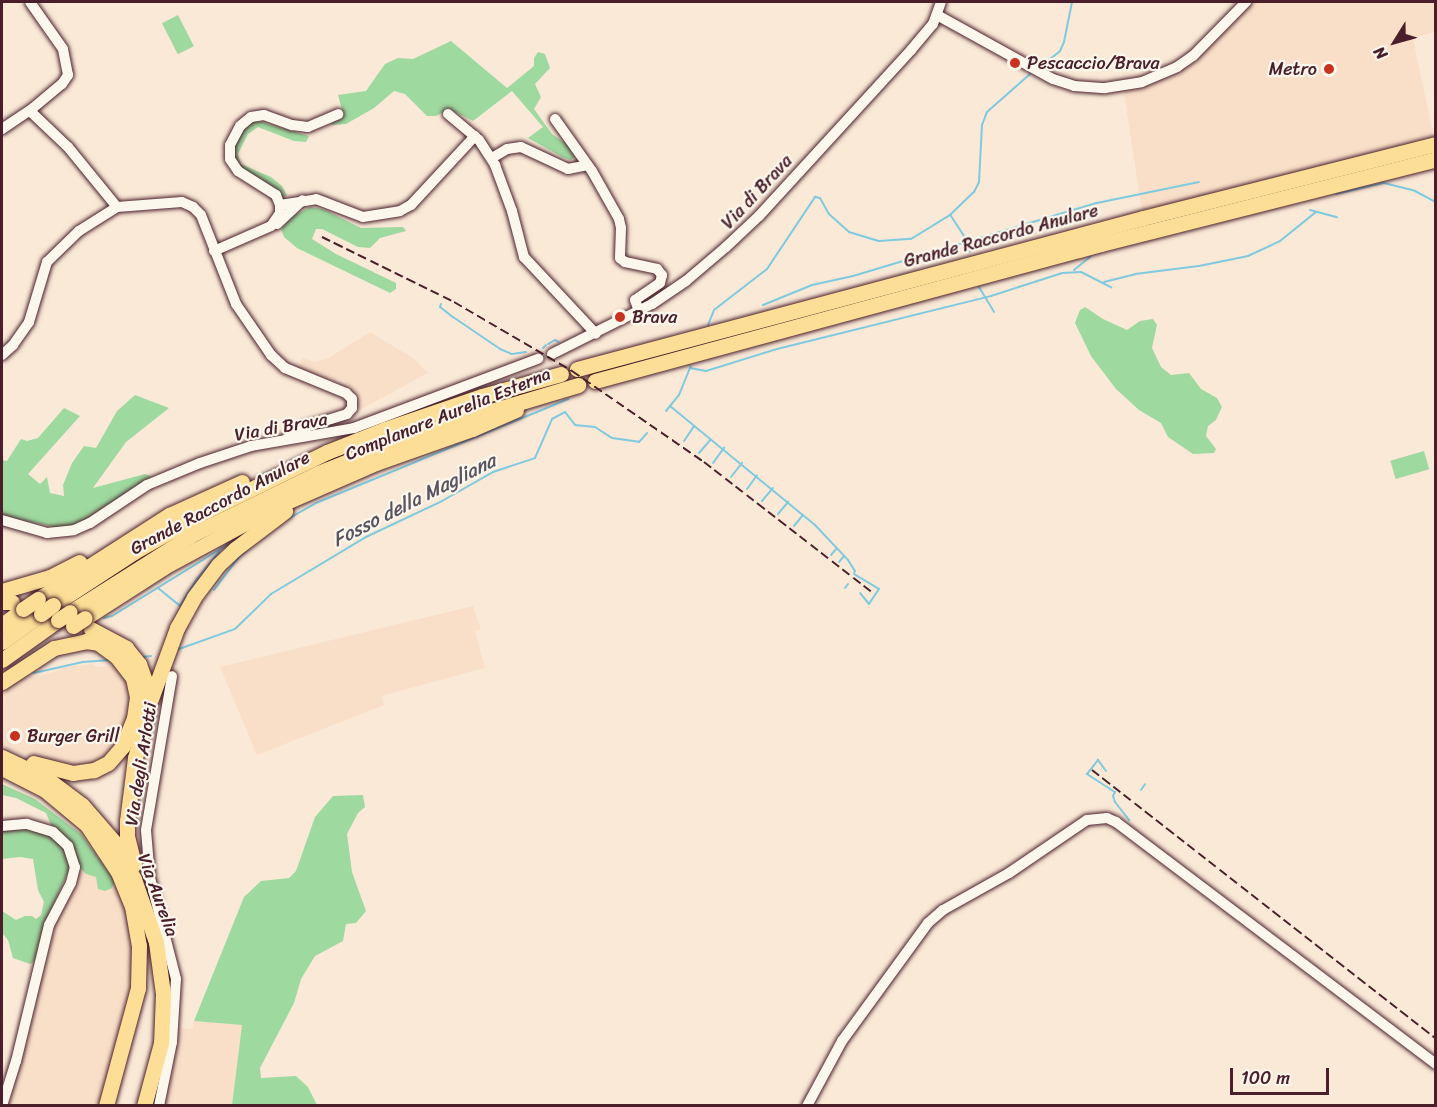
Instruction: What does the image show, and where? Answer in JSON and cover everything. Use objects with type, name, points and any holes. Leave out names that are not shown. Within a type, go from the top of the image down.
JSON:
[{"type":"highway","name":"Grande Raccordo Anulare","points":[[577,369],[1436,142]]},
{"type":"highway","name":"Grande Raccordo Anulare","points":[[595,381],[1101,244],[1436,159]]},
{"type":"highway","name":"Grande Raccordo Anulare","points":[[2,642],[44,606],[134,552],[202,513],[327,452],[449,407],[569,382]]},
{"type":"highway","name":"Grande Raccordo Anulare","points":[[2,660],[76,621],[195,533],[318,472],[424,431],[569,382]]},
{"type":"highway","name":"Complanare Aurelia Esterna","points":[[2,677],[76,621],[213,539],[345,475],[479,426],[569,382]]},
{"type":"highway","points":[[2,625],[10,601],[50,577],[184,507],[301,459],[327,452]]},
{"type":"highway","points":[[150,922],[127,830],[135,758],[147,710],[177,628],[195,597],[219,565],[281,513],[334,485],[345,475]]},
{"type":"highway","points":[[10,601],[44,606],[149,527]]},
{"type":"highway","points":[[76,621],[115,648],[134,668],[147,690],[147,710]]},
{"type":"highway","points":[[2,682],[65,644],[92,642],[115,648]]},
{"type":"highway","points":[[2,751],[67,772],[89,772],[108,763],[122,747],[134,718],[136,689],[134,668]]},
{"type":"highway","name":"Via Aurelia","points":[[2,757],[50,781],[94,817],[124,858],[150,922],[160,963],[163,1019],[149,1104]]},
{"type":"highway","name":"Via Aurelia","points":[[2,768],[33,782],[62,802],[83,821],[102,844],[128,896],[139,946],[136,999],[107,1102]]},
{"type":"highway","points":[[2,776],[37,791],[102,844]]},
{"type":"street","points":[[2,129],[30,111],[65,81],[69,71],[63,49],[30,2]]},
{"type":"street","name":"Via di Brava","points":[[552,354],[639,311],[686,281],[743,232],[912,50],[937,15],[941,2]]},
{"type":"street","points":[[937,15],[1044,75],[1065,83],[1090,88],[1123,86],[1148,80],[1177,68],[1193,56],[1246,2]]},
{"type":"street","points":[[30,111],[68,147],[118,204]]},
{"type":"street","points":[[271,226],[279,217],[280,204],[268,189],[242,173],[232,163],[229,150],[238,128],[251,117],[259,115],[305,127],[338,114]]},
{"type":"street","points":[[448,114],[475,136],[492,158],[512,211],[524,257],[597,333]]},
{"type":"street","points":[[555,119],[588,165],[620,222],[620,258],[657,269],[662,275],[660,283],[635,300],[639,311]]},
{"type":"street","points":[[280,204],[318,199],[363,217],[400,212],[411,205],[475,136]]},
{"type":"street","points":[[492,158],[507,149],[521,147],[569,169],[588,165]]},
{"type":"street","points":[[214,251],[280,223],[303,200]]},
{"type":"street","points":[[2,355],[13,345],[29,322],[50,260],[79,231],[118,204],[173,201],[189,205],[202,217],[236,304],[275,360],[290,370],[346,393],[352,399],[352,408],[347,414],[299,429],[286,439]]},
{"type":"street","name":"Via di Brava","points":[[2,520],[47,532],[74,530],[90,523],[147,485],[166,476],[236,451],[286,439],[330,434],[354,428],[538,359]]},
{"type":"street","name":"Via degli Arlotti","points":[[149,1104],[172,1042],[176,979],[150,878],[146,830],[172,676]]},
{"type":"street","points":[[807,1106],[842,1041],[928,923],[943,910],[1009,873],[1087,820],[1107,818],[1436,1064]]},
{"type":"street","points":[[2,826],[27,824],[53,832],[68,846],[75,867],[71,883],[49,925],[16,1061],[2,1106]]},
{"type":"shaded area","points":[[1246,2],[1435,2],[1435,32],[1413,38],[1435,144],[1143,218],[1123,86],[1171,70]]},
{"type":"shaded area","points":[[370,332],[413,358],[428,373],[352,414],[357,399],[344,380],[325,377],[323,380],[297,369],[303,358],[315,362],[328,358]]},
{"type":"shaded area","points":[[473,606],[481,629],[475,631],[485,668],[381,696],[384,705],[257,755],[220,667]]},
{"type":"shaded area","points":[[92,664],[98,667],[118,665],[124,672],[132,695],[127,725],[108,756],[86,768],[51,765],[2,747],[2,689],[18,678],[40,676],[67,667]]},
{"type":"shaded area","points":[[80,868],[86,874],[115,881],[129,914],[134,983],[100,1105],[5,1106],[51,927]]},
{"type":"shaded area","points":[[194,1021],[242,1025],[232,1105],[163,1106],[177,1028],[192,1029]]},
{"type":"green space","points":[[178,15],[194,46],[178,54],[162,23]]},
{"type":"green space","points":[[451,41],[507,88],[534,66],[534,58],[538,52],[545,54],[550,68],[535,84],[541,97],[534,109],[552,134],[568,145],[575,157],[571,160],[564,158],[528,138],[543,127],[512,91],[473,121],[450,109],[436,116],[427,116],[405,94],[394,91],[374,108],[346,124],[332,125],[330,121],[342,110],[338,95],[366,91],[385,64],[398,58],[413,59]]},
{"type":"green space","points":[[255,120],[309,136],[306,142],[294,141],[258,127],[248,134],[238,154],[241,164],[271,177],[282,186],[287,195],[280,198],[233,163],[236,138],[242,127]]},
{"type":"green space","points":[[310,207],[323,209],[361,228],[403,227],[406,231],[380,238],[370,248],[358,247],[322,229],[316,229],[312,239],[336,254],[396,283],[396,289],[390,293],[297,248],[284,237],[281,229],[293,216]]},
{"type":"green space","points":[[1085,307],[1103,319],[1127,330],[1140,321],[1153,319],[1157,325],[1152,348],[1161,367],[1171,375],[1189,373],[1201,389],[1217,398],[1222,407],[1216,420],[1208,426],[1206,436],[1216,449],[1214,453],[1193,454],[1168,437],[1161,423],[1139,410],[1116,389],[1091,356],[1075,323],[1080,310]]},
{"type":"green space","points":[[135,395],[169,408],[126,442],[93,488],[145,474],[151,476],[135,491],[85,520],[64,529],[2,516],[2,460],[7,461],[21,439],[27,441],[38,438],[64,408],[80,416],[28,474],[40,484],[47,477],[50,493],[64,496],[63,485],[72,463],[84,446],[96,448],[117,411]]},
{"type":"green space","points":[[1424,451],[1429,469],[1396,479],[1390,461]]},
{"type":"green space","points":[[2,784],[35,799],[81,834],[115,881],[112,888],[105,891],[98,889],[96,877],[86,874],[80,868],[72,847],[51,825],[46,813],[16,798],[2,795]]},
{"type":"green space","points":[[363,795],[365,807],[358,813],[347,834],[352,872],[366,911],[356,923],[346,924],[343,941],[315,956],[301,979],[294,1003],[260,1068],[261,1078],[296,1076],[308,1087],[317,1105],[232,1105],[242,1025],[194,1021],[244,897],[261,881],[289,878],[296,871],[315,817],[333,796]]},
{"type":"green space","points":[[28,830],[52,836],[60,841],[72,864],[45,923],[37,959],[30,964],[13,958],[8,940],[2,933],[2,911],[16,920],[25,916],[32,916],[36,919],[41,915],[44,902],[38,890],[33,859],[20,857],[2,859],[2,831]]},
{"type":"waterway","name":"Fosso della Magliana","points":[[1041,66],[1060,51],[1072,2]]},
{"type":"waterway","name":"Fosso della Magliana","points":[[708,325],[714,310],[767,269],[815,197],[820,198],[829,214],[849,232],[879,241],[911,239],[950,215],[974,192],[979,182],[982,125],[987,112],[1030,74]]},
{"type":"waterway","points":[[763,305],[812,285],[853,276],[1097,203],[1199,182]]},
{"type":"waterway","points":[[1336,194],[1384,183],[1415,191],[1436,202]]},
{"type":"waterway","points":[[1310,210],[1337,217]]},
{"type":"waterway","points":[[1104,282],[1135,274],[1199,266],[1248,256],[1280,241],[1316,212]]},
{"type":"waterway","points":[[951,216],[967,241],[970,252]]},
{"type":"waterway","points":[[1074,270],[1090,257]]},
{"type":"waterway","points":[[690,368],[706,371],[777,349],[991,296],[1062,273],[1081,272],[1111,287]]},
{"type":"waterway","points":[[979,287],[994,312]]},
{"type":"waterway","points":[[441,304],[440,307],[453,317],[500,349],[512,354],[526,352]]},
{"type":"waterway","points":[[548,344],[555,340],[559,342]]},
{"type":"waterway","points":[[543,348],[546,345]]},
{"type":"waterway","name":"Fosso della Magliana","points":[[666,411],[679,395],[691,366]]},
{"type":"waterway","points":[[279,524],[316,503],[568,399]]},
{"type":"waterway","points":[[670,406],[815,525],[848,560],[854,573]]},
{"type":"waterway","name":"Fosso della Magliana","points":[[179,649],[235,629],[271,594],[366,537],[442,501],[493,472],[535,458],[552,419],[565,412],[575,425],[595,427],[612,438],[639,442],[647,433]]},
{"type":"waterway","points":[[684,441],[694,426]]},
{"type":"waterway","points":[[699,453],[711,439]]},
{"type":"waterway","points":[[713,463],[724,448]]},
{"type":"waterway","points":[[731,477],[742,463]]},
{"type":"waterway","points":[[747,489],[757,475]]},
{"type":"waterway","points":[[762,501],[773,488]]},
{"type":"waterway","points":[[778,514],[788,502]]},
{"type":"waterway","points":[[794,526],[803,515]]},
{"type":"waterway","points":[[104,618],[112,616],[235,540]]},
{"type":"waterway","points":[[214,590],[237,559],[256,542]]},
{"type":"waterway","points":[[831,555],[837,548]]},
{"type":"waterway","points":[[158,588],[180,606],[197,579],[220,551]]},
{"type":"waterway","points":[[839,562],[844,556]]},
{"type":"waterway","points":[[854,574],[879,589],[869,604],[860,593]]},
{"type":"waterway","points":[[845,588],[848,584]]},
{"type":"waterway","name":"Fosso della Magliana","points":[[141,657],[151,656]]},
{"type":"waterway","name":"Fosso della Magliana","points":[[34,673],[83,662],[111,660]]},
{"type":"waterway","points":[[1106,771],[1098,760],[1087,774],[1115,792],[1113,796],[1115,802],[1129,820]]},
{"type":"waterway","points":[[1141,790],[1145,784]]},
{"type":"railway","points":[[322,237],[454,302],[572,371],[704,462],[874,594]]},
{"type":"railway","points":[[1092,770],[1436,1039]]},
{"type":"place","name":"Pescaccio/Brava","points":[[1015,63]]},
{"type":"place","name":"Metro","points":[[1329,69]]},
{"type":"place","name":"Brava","points":[[620,317]]},
{"type":"place","name":"Burger Grill","points":[[15,736]]}]
